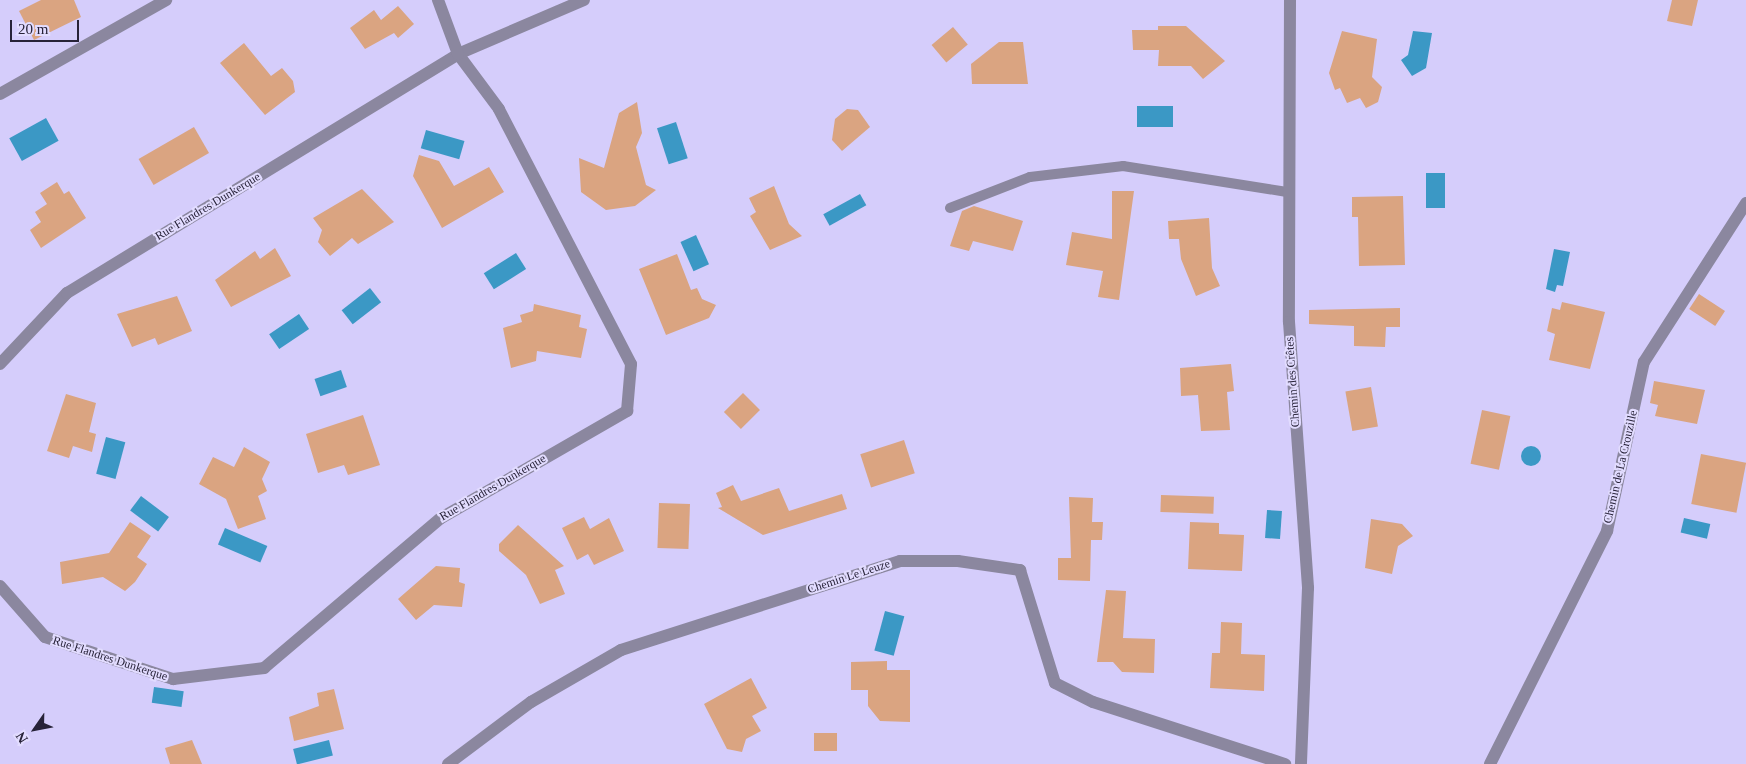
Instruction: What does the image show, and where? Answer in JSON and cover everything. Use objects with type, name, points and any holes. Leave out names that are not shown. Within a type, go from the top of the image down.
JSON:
[{"type":"street","points":[[0,94],[166,0]]},
{"type":"street","name":"Rue Flandres Dunkerque","points":[[0,586],[45,637],[173,680],[264,668],[440,518],[627,411],[631,364],[499,109],[458,54],[438,0]]},
{"type":"street","name":"Rue Flandres Dunkerque","points":[[0,364],[66,293],[458,54],[584,0]]},
{"type":"street","name":"Chemin des Crêtes","points":[[1290,0],[1287,192],[1289,322],[1308,588],[1301,764]]},
{"type":"street","name":"Chemin de La Crouzille","points":[[1490,764],[1607,531],[1644,362],[1746,203]]},
{"type":"street","name":"Chemin Le Leuze","points":[[448,764],[531,702],[621,650],[900,561],[958,562],[1020,570],[1055,683],[1093,702],[1285,764]]},
{"type":"lane","points":[[950,208],[1030,177],[1123,166],[1287,192]]},
{"type":"water","points":[[1413,31],[1432,33],[1426,68],[1412,76],[1401,60],[1408,55]]},
{"type":"water","points":[[1137,106],[1173,106],[1173,127],[1137,127]]},
{"type":"water","points":[[46,118],[59,141],[22,161],[9,138]]},
{"type":"water","points":[[676,122],[688,158],[669,164],[657,128]]},
{"type":"water","points":[[426,130],[464,141],[459,159],[421,148]]},
{"type":"water","points":[[1426,173],[1445,173],[1445,208],[1426,208]]},
{"type":"water","points":[[860,194],[866,205],[830,226],[823,214]]},
{"type":"water","points":[[696,235],[709,264],[693,271],[680,242]]},
{"type":"water","points":[[1554,249],[1570,252],[1563,286],[1557,285],[1555,292],[1546,289]]},
{"type":"water","points":[[516,253],[526,269],[494,289],[484,273]]},
{"type":"water","points":[[370,288],[381,302],[353,324],[342,310]]},
{"type":"water","points":[[299,314],[309,329],[279,349],[269,334]]},
{"type":"water","points":[[341,370],[347,387],[320,396],[315,379]]},
{"type":"water","points":[[106,437],[125,442],[115,479],[96,474]]},
{"type":"water","points":[[1531,446],[1538,449],[1541,456],[1538,463],[1531,466],[1524,463],[1521,456],[1524,449]]},
{"type":"water","points":[[141,496],[169,517],[158,531],[130,510]]},
{"type":"water","points":[[1267,510],[1282,511],[1280,539],[1265,538]]},
{"type":"water","points":[[1684,518],[1710,524],[1707,539],[1681,533]]},
{"type":"water","points":[[225,528],[267,546],[260,563],[218,545]]},
{"type":"water","points":[[885,611],[904,616],[894,656],[874,651]]},
{"type":"water","points":[[154,687],[184,691],[181,707],[152,703]]},
{"type":"water","points":[[329,740],[333,756],[297,764],[293,749]]},
{"type":"building","points":[[41,0],[74,0],[81,17],[34,40],[19,11]]},
{"type":"building","points":[[1672,0],[1698,0],[1692,26],[1667,21]]},
{"type":"building","points":[[398,6],[414,24],[398,38],[394,33],[365,49],[350,28],[374,10],[381,20]]},
{"type":"building","points":[[1158,26],[1186,26],[1225,61],[1203,79],[1191,66],[1158,66],[1159,50],[1133,50],[1132,30],[1158,30]]},
{"type":"building","points":[[953,27],[968,45],[946,63],[932,45]]},
{"type":"building","points":[[1342,31],[1377,39],[1372,77],[1382,87],[1378,102],[1366,108],[1360,98],[1347,103],[1340,88],[1335,90],[1329,73]]},
{"type":"building","points":[[999,42],[1023,42],[1028,84],[972,84],[971,64]]},
{"type":"building","points":[[244,43],[271,76],[282,68],[293,81],[295,92],[265,115],[220,63]]},
{"type":"building","points":[[637,102],[642,133],[636,147],[646,185],[656,190],[635,206],[606,210],[581,192],[579,158],[604,168],[619,113]]},
{"type":"building","points":[[847,109],[858,110],[870,127],[842,151],[832,140],[835,119]]},
{"type":"building","points":[[194,127],[209,153],[154,185],[139,159]]},
{"type":"building","points":[[419,155],[439,161],[454,186],[489,167],[504,192],[442,228],[413,176]]},
{"type":"building","points":[[57,182],[64,194],[69,191],[86,218],[41,248],[30,230],[41,222],[35,212],[47,204],[40,193]]},
{"type":"building","points":[[774,186],[789,224],[802,236],[770,250],[750,216],[756,212],[749,198]]},
{"type":"building","points":[[362,189],[394,222],[358,244],[352,238],[330,256],[318,242],[322,230],[313,218]]},
{"type":"building","points":[[1112,191],[1134,191],[1119,300],[1098,297],[1103,271],[1066,265],[1072,232],[1112,239]]},
{"type":"building","points":[[1403,196],[1405,265],[1359,266],[1358,217],[1352,217],[1352,197]]},
{"type":"building","points":[[974,206],[1023,221],[1013,251],[973,241],[969,251],[950,246],[962,211]]},
{"type":"building","points":[[1209,218],[1212,268],[1220,286],[1196,296],[1181,259],[1179,239],[1169,239],[1168,221]]},
{"type":"building","points":[[275,248],[291,276],[231,307],[215,280],[255,251],[260,259]]},
{"type":"building","points":[[677,254],[691,290],[697,288],[702,299],[716,305],[709,318],[666,335],[639,269]]},
{"type":"building","points":[[1699,294],[1725,311],[1715,326],[1689,309]]},
{"type":"building","points":[[177,296],[192,331],[158,345],[155,338],[132,347],[117,314]]},
{"type":"building","points":[[1562,302],[1605,312],[1590,369],[1549,360],[1555,334],[1547,331],[1552,308],[1560,310]]},
{"type":"building","points":[[534,304],[581,315],[579,327],[587,329],[581,358],[537,351],[536,361],[511,368],[503,328],[522,322],[520,315],[533,311]]},
{"type":"building","points":[[1400,308],[1400,327],[1386,327],[1385,347],[1354,346],[1354,326],[1309,324],[1309,310]]},
{"type":"building","points":[[1231,364],[1234,391],[1227,392],[1230,430],[1201,431],[1198,395],[1181,396],[1180,368]]},
{"type":"building","points":[[1654,381],[1705,390],[1697,424],[1655,416],[1658,405],[1650,403]]},
{"type":"building","points":[[1371,387],[1378,426],[1352,431],[1345,392]]},
{"type":"building","points":[[743,393],[760,410],[741,429],[724,412]]},
{"type":"building","points":[[66,394],[96,403],[89,432],[96,434],[92,452],[73,446],[69,458],[47,451]]},
{"type":"building","points":[[1482,410],[1510,416],[1499,470],[1471,464]]},
{"type":"building","points":[[363,415],[380,465],[348,475],[344,465],[318,473],[306,434]]},
{"type":"building","points":[[904,440],[915,473],[871,488],[860,454]]},
{"type":"building","points":[[244,447],[270,462],[262,479],[267,491],[258,496],[266,519],[238,529],[226,499],[199,484],[213,457],[234,467]]},
{"type":"building","points":[[1701,454],[1746,463],[1736,513],[1691,504]]},
{"type":"building","points":[[733,485],[741,501],[779,488],[789,511],[842,494],[847,509],[763,535],[718,508],[722,507],[716,493]]},
{"type":"building","points":[[1161,495],[1214,497],[1213,514],[1160,512]]},
{"type":"building","points":[[1069,497],[1093,498],[1092,522],[1103,522],[1102,540],[1091,540],[1090,581],[1058,580],[1058,558],[1071,558]]},
{"type":"building","points":[[659,503],[690,504],[688,549],[657,548]]},
{"type":"building","points":[[584,517],[590,529],[609,518],[624,551],[594,565],[588,554],[577,560],[562,528]]},
{"type":"building","points":[[1371,519],[1402,524],[1413,536],[1398,546],[1392,574],[1365,568]]},
{"type":"building","points":[[130,522],[151,536],[137,557],[147,564],[135,582],[125,591],[103,577],[62,584],[60,562],[109,553]]},
{"type":"building","points":[[1190,522],[1219,523],[1219,534],[1244,535],[1242,571],[1188,569]]},
{"type":"building","points":[[518,525],[564,566],[555,570],[565,594],[540,604],[526,575],[499,551],[499,544]]},
{"type":"building","points":[[436,566],[460,568],[459,582],[465,584],[462,607],[434,605],[416,620],[398,599]]},
{"type":"building","points":[[1106,590],[1126,591],[1123,638],[1155,639],[1154,673],[1122,672],[1113,662],[1097,662]]},
{"type":"building","points":[[1221,622],[1242,623],[1241,654],[1265,655],[1264,691],[1210,688],[1212,653],[1220,653]]},
{"type":"building","points":[[887,661],[887,670],[910,670],[910,722],[880,721],[868,706],[868,690],[851,690],[851,662]]},
{"type":"building","points":[[751,678],[767,708],[752,716],[761,731],[746,739],[742,752],[727,749],[704,704]]},
{"type":"building","points":[[334,689],[344,729],[294,741],[289,717],[319,706],[317,693]]},
{"type":"building","points":[[814,733],[837,733],[837,751],[814,751]]},
{"type":"building","points":[[192,740],[202,764],[170,764],[165,748]]}]
